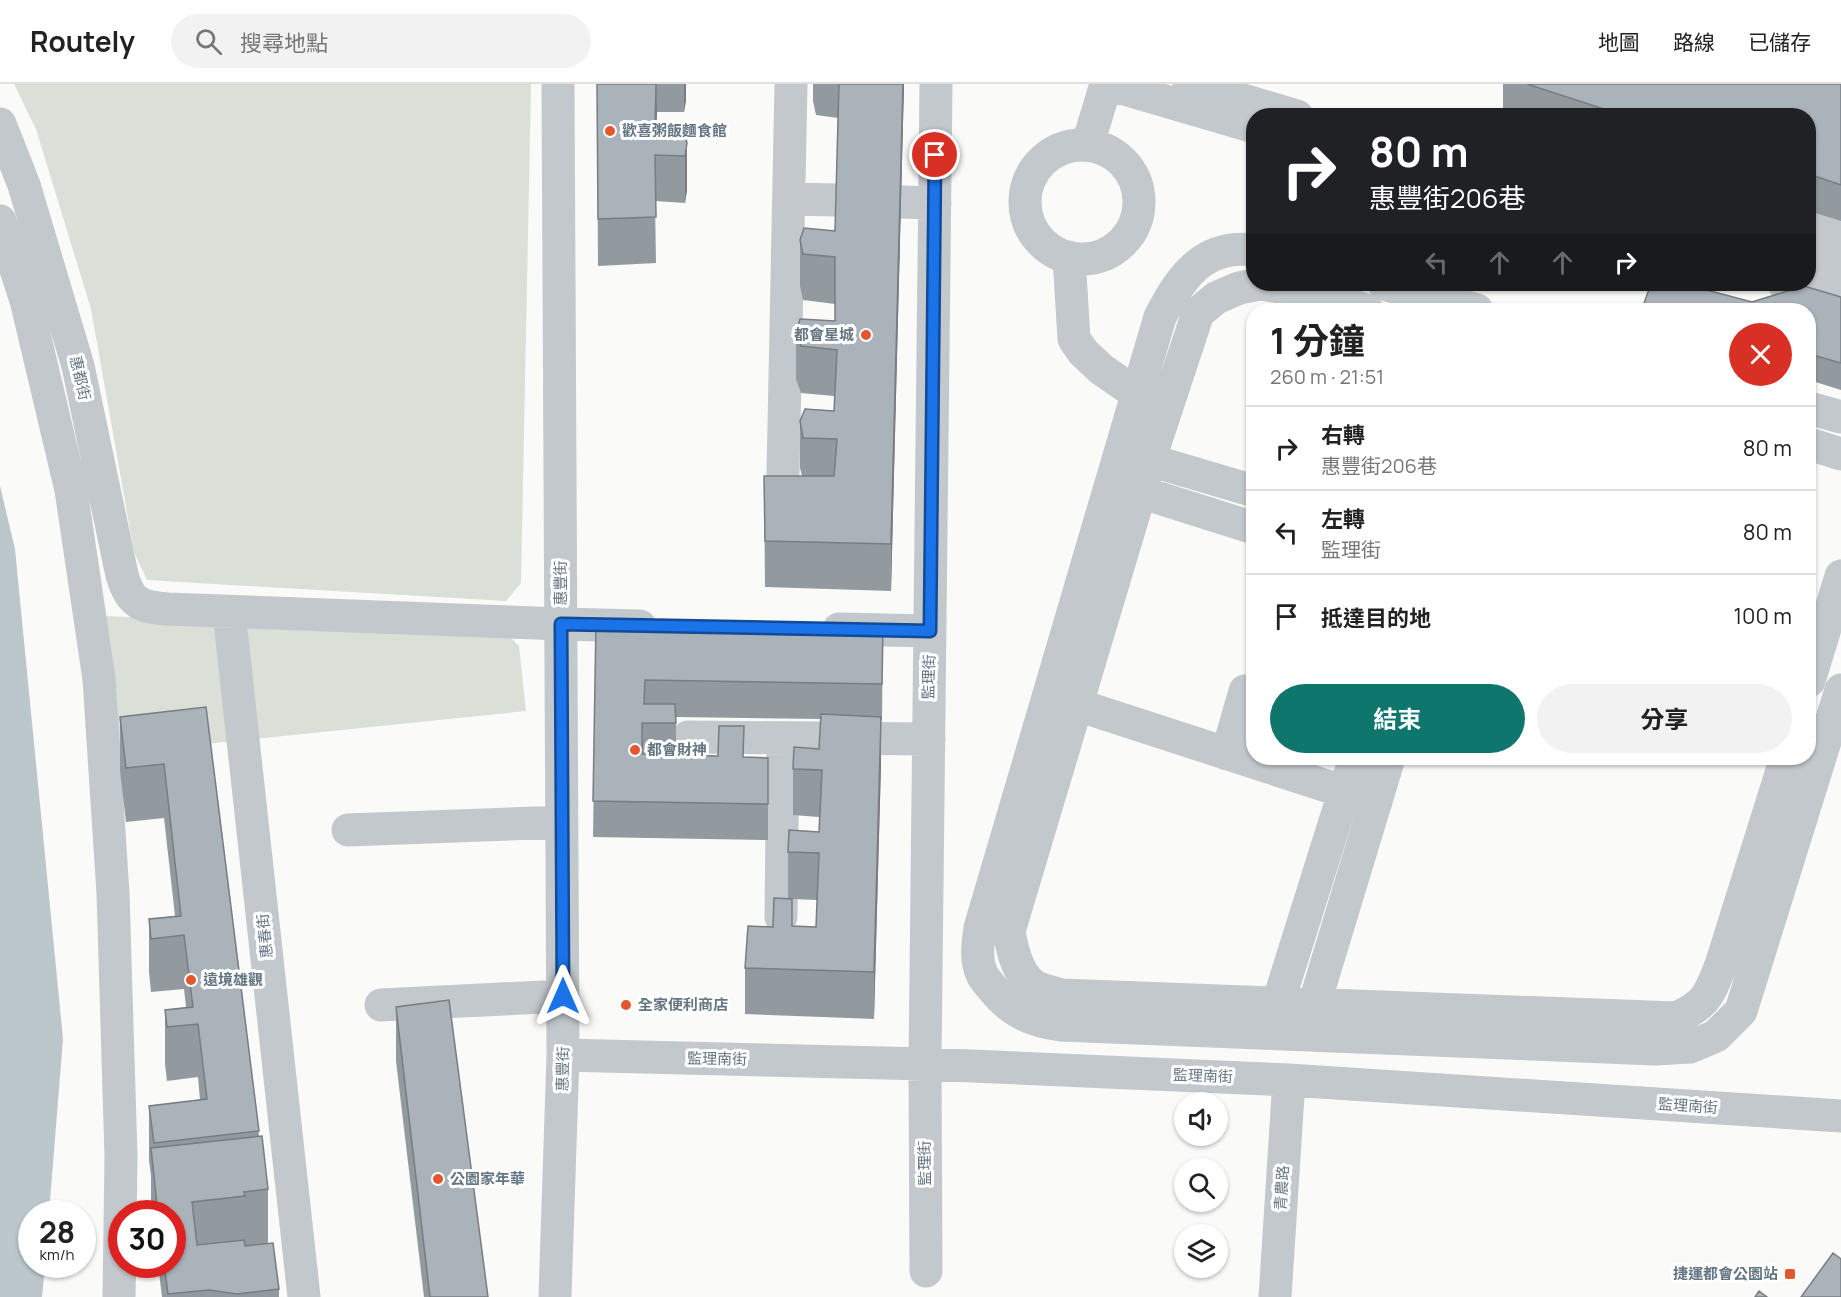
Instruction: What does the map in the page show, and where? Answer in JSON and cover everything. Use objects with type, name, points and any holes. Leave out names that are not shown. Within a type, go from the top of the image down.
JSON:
[{"type":"street","name":"惠豐街","points":[[555,1297],[563,1055],[558,84]]},
{"type":"street","points":[[783,474],[791,84]]},
{"type":"street","name":"監理街","points":[[926,1271],[925,1064],[936,84]]},
{"type":"street","points":[[1088,144],[1106,84],[1246,125]]},
{"type":"street","points":[[1144,84],[1246,114]]},
{"type":"street","points":[[1189,84],[1270,108]]},
{"type":"street","name":"惠都街","points":[[0,124],[24,185],[78,366],[122,575],[127,591],[137,603],[152,608],[229,612],[674,626]]},
{"type":"street","points":[[1088,144],[1106,150],[1122,160],[1133,175],[1139,193],[1139,212],[1132,229],[1121,244],[1106,254],[1088,259],[1069,257],[1051,250],[1037,237],[1028,220],[1025,201],[1028,182],[1037,166],[1052,153],[1069,146],[1088,144]]},
{"type":"street","points":[[789,199],[837,200]]},
{"type":"street","points":[[901,202],[935,202]]},
{"type":"street","points":[[1816,266],[1825,257],[1819,219]]},
{"type":"street","points":[[0,222],[26,300],[71,490],[99,679],[114,905],[121,1156],[119,1297]]},
{"type":"street","points":[[1135,456],[1137,394],[1160,317],[1174,290],[1192,267],[1211,256],[1246,249]]},
{"type":"street","points":[[1069,257],[1074,339],[1083,352],[1101,369],[1137,394]]},
{"type":"street","points":[[1816,286],[1841,276]]},
{"type":"street","points":[[1246,287],[1216,298],[1198,313],[1175,377],[1135,456],[1062,701],[980,928],[977,955],[982,975],[999,996],[1018,1013],[1044,1023],[1268,1013]]},
{"type":"street","points":[[1304,291],[1344,303]]},
{"type":"street","points":[[1409,291],[1452,303]]},
{"type":"street","points":[[1816,410],[1841,417]]},
{"type":"street","points":[[1816,446],[1841,454]]},
{"type":"street","points":[[1135,456],[1246,489]]},
{"type":"street","points":[[1126,488],[1246,526]]},
{"type":"street","points":[[1819,664],[1841,576]]},
{"type":"street","name":"惠春街","points":[[229,612],[304,1297]]},
{"type":"street","points":[[813,629],[930,631]]},
{"type":"street","points":[[1227,754],[1245,691]]},
{"type":"street","points":[[1062,701],[1246,760]]},
{"type":"street","points":[[1062,701],[1009,931],[1012,952],[1020,970],[1036,987],[1061,995],[1268,1013],[1309,1020],[1655,1049],[1690,1047],[1716,1036],[1741,1011],[1810,765]]},
{"type":"street","points":[[1816,745],[1828,702]]},
{"type":"street","points":[[688,737],[929,740]]},
{"type":"street","points":[[781,917],[783,738]]},
{"type":"street","points":[[1261,765],[1376,802]]},
{"type":"street","points":[[1268,1013],[1353,765]]},
{"type":"street","points":[[1309,1020],[1387,765]]},
{"type":"street","points":[[1309,1020],[1676,1018],[1696,1009],[1709,995],[1721,965],[1784,765]]},
{"type":"street","points":[[348,830],[562,822]]},
{"type":"street","points":[[381,1005],[563,996]]},
{"type":"street","name":"監理南街","points":[[563,1055],[925,1064],[1289,1080],[1841,1116]]},
{"type":"street","name":"青農路","points":[[1275,1297],[1289,1080]]},
{"type":"shaded area","points":[[14,84],[531,84],[521,583],[506,601],[147,580],[134,552],[91,309],[36,129]]},
{"type":"shaded area","points":[[0,486],[15,549],[63,1039],[50,1200],[18,1200],[18,1278],[44,1278],[42,1297],[0,1297]]},
{"type":"shaded area","points":[[104,616],[504,631],[519,646],[526,711],[118,753]]},
{"type":"building","points":[[597,84],[656,84],[655,129],[684,130],[687,143],[685,156],[655,155],[656,217],[598,219]]},
{"type":"building","name":"都會星城","points":[[839,84],[903,84],[891,544],[765,541],[764,476],[834,476],[837,439],[803,438],[800,421],[805,409],[834,411],[837,350],[801,346],[796,333],[800,319],[835,321],[835,257],[803,254],[800,240],[804,228],[835,231]]},
{"type":"building","points":[[1527,84],[1841,84],[1841,185],[1816,176],[1816,108],[1600,108]]},
{"type":"building","points":[[1816,290],[1841,297],[1841,363],[1816,356],[1816,303],[1644,303],[1648,291],[1710,291],[1752,302],[1788,291]]},
{"type":"building","points":[[596,622],[883,627],[882,684],[645,680],[644,704],[675,704],[676,723],[642,723],[642,754],[718,756],[719,726],[744,726],[743,757],[768,758],[768,804],[593,801]]},
{"type":"building","name":"遠境雄觀","points":[[206,707],[259,1131],[154,1143],[149,1106],[207,1099],[198,1024],[167,1027],[165,1010],[193,1007],[184,935],[151,939],[149,919],[181,916],[164,764],[126,768],[120,717]]},
{"type":"building","points":[[821,714],[881,717],[874,972],[745,968],[748,926],[773,927],[774,898],[792,899],[792,926],[816,927],[819,853],[788,852],[789,830],[819,832],[822,770],[793,769],[794,747],[819,749]]},
{"type":"building","name":"公園家年華","points":[[449,1000],[488,1297],[430,1297],[396,1007]]},
{"type":"building","points":[[262,1136],[268,1189],[244,1192],[245,1196],[192,1202],[197,1245],[244,1240],[245,1246],[273,1243],[279,1289],[237,1294],[209,1290],[168,1294],[166,1278],[186,1278],[186,1200],[157,1200],[151,1148]]},
{"type":"building","points":[[1833,1253],[1841,1259],[1841,1297],[1801,1297]]},
{"type":"building","points":[[1759,1291],[1767,1297],[1755,1297]]},
{"type":"place","name":"歡喜粥飯麵食館","points":[[610,131]]},
{"type":"place","name":"都會星城","points":[[866,335]]},
{"type":"place","name":"都會財神","points":[[635,750]]},
{"type":"place","name":"遠境雄觀","points":[[191,980]]},
{"type":"place","name":"全家便利商店","points":[[626,1005]]},
{"type":"place","name":"公園家年華","points":[[438,1179]]},
{"type":"place","name":"捷運都會公園站","points":[[1790,1274]]},
{"type":"route","points":[[563,996],[561,624],[930,631],[935,155]]}]
